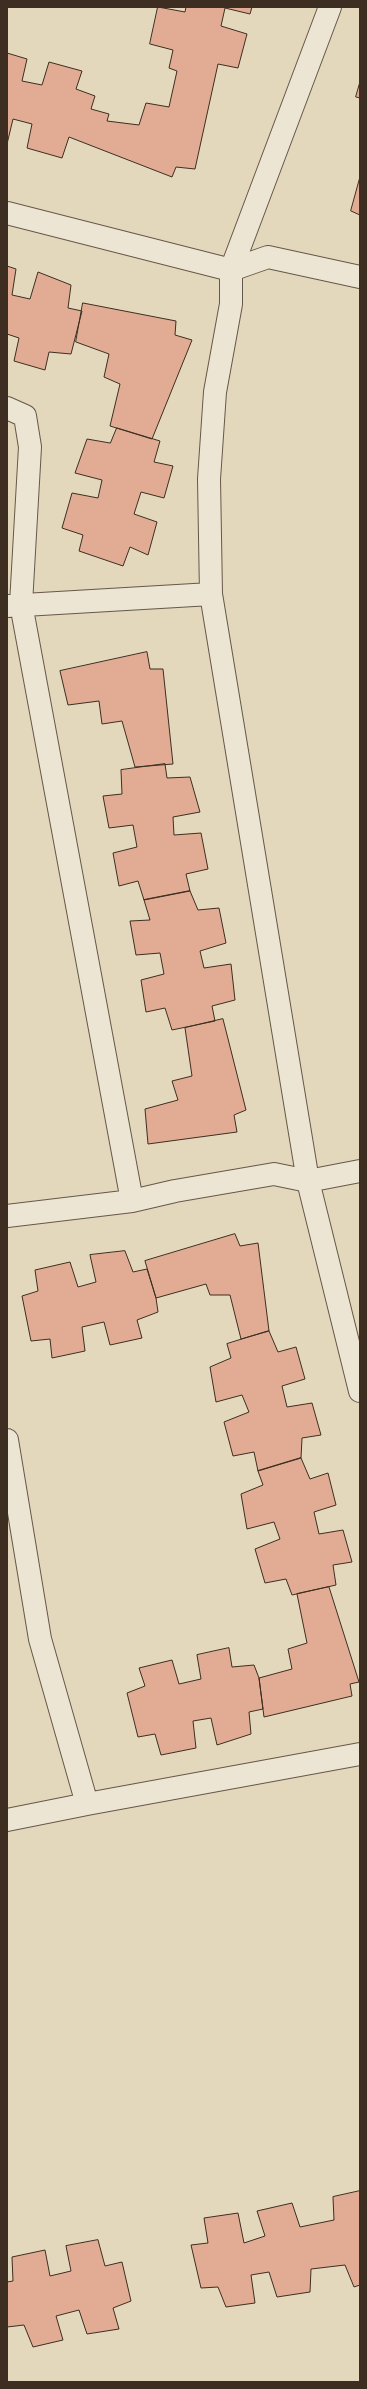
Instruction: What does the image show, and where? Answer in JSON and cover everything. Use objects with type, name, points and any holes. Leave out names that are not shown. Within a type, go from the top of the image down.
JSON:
[{"type":"street","points":[[330,7],[231,270],[231,304],[215,392],[209,479],[211,594],[308,1181],[360,1391]]},
{"type":"street","points":[[7,213],[231,270],[268,257],[360,277]]},
{"type":"street","points":[[7,408],[25,416],[30,447],[14,605],[132,1201]]},
{"type":"street","points":[[14,605],[211,594]]},
{"type":"street","points":[[7,1216],[132,1201],[175,1191],[274,1174],[308,1181],[360,1171]]},
{"type":"street","points":[[7,1440],[40,1639],[87,1804]]},
{"type":"street","points":[[7,1820],[360,1754]]},
{"type":"building","points":[[158,7],[185,12],[186,7],[252,7],[250,14],[225,8],[221,26],[247,34],[238,68],[218,64],[195,169],[176,167],[172,177],[69,137],[62,158],[27,148],[32,124],[13,119],[7,144],[7,53],[27,59],[22,81],[42,85],[49,62],[82,71],[76,89],[95,96],[91,109],[109,114],[107,121],[139,125],[146,103],[169,107],[177,71],[169,68],[173,50],[150,44]]},
{"type":"building","points":[[360,82],[360,98],[356,97]]},
{"type":"building","points":[[360,177],[360,215],[351,211]]},
{"type":"building","points":[[7,266],[16,269],[12,295],[30,299],[38,272],[71,285],[68,308],[82,311],[71,354],[49,352],[45,370],[14,361],[19,338],[7,334]]},
{"type":"building","points":[[83,303],[176,321],[175,335],[192,340],[152,439],[110,426],[120,384],[104,377],[109,354],[76,342]]},
{"type":"building","points":[[117,428],[160,441],[154,462],[173,466],[164,498],[141,492],[134,514],[157,522],[148,555],[130,547],[123,566],[79,551],[83,535],[62,528],[72,493],[98,498],[102,480],[75,473],[87,439],[110,443]]},
{"type":"building","points":[[147,652],[150,669],[163,669],[173,764],[135,767],[122,721],[102,724],[99,701],[68,705],[60,671]]},
{"type":"building","points":[[165,764],[167,778],[190,777],[200,812],[173,817],[174,835],[201,833],[208,869],[186,874],[190,891],[144,900],[138,881],[119,886],[113,853],[137,847],[133,825],[109,828],[103,796],[122,794],[121,770]]},
{"type":"building","points":[[190,891],[198,910],[219,908],[226,943],[200,951],[204,968],[231,964],[235,1000],[212,1006],[215,1021],[172,1030],[165,1008],[146,1012],[141,980],[164,974],[160,953],[136,955],[130,921],[150,920],[144,900]]},
{"type":"building","points":[[223,1019],[246,1110],[234,1115],[237,1132],[148,1144],[145,1109],[178,1100],[172,1081],[192,1076],[185,1028]]},
{"type":"building","points":[[235,1234],[240,1246],[258,1243],[269,1331],[241,1339],[230,1295],[210,1295],[206,1284],[156,1298],[145,1261]]},
{"type":"building","points":[[125,1251],[133,1272],[147,1269],[156,1298],[158,1312],[137,1320],[142,1338],[110,1345],[104,1322],[82,1327],[85,1351],[52,1358],[50,1339],[31,1341],[22,1296],[38,1291],[35,1270],[70,1262],[78,1287],[96,1282],[90,1255]]},
{"type":"building","points":[[269,1331],[278,1352],[296,1347],[305,1379],[282,1386],[287,1407],[312,1403],[321,1435],[302,1438],[301,1458],[258,1471],[254,1452],[233,1456],[224,1422],[249,1412],[242,1395],[216,1402],[210,1367],[231,1358],[227,1344]]},
{"type":"building","points":[[301,1458],[310,1479],[328,1473],[336,1505],[314,1512],[319,1534],[343,1530],[352,1562],[333,1565],[336,1585],[292,1595],[286,1579],[265,1583],[255,1549],[280,1539],[274,1522],[247,1529],[241,1494],[263,1485],[258,1471]]},
{"type":"building","points":[[329,1587],[359,1682],[350,1684],[352,1696],[264,1717],[259,1678],[292,1669],[288,1649],[307,1643],[297,1594]]},
{"type":"building","points":[[229,1648],[232,1667],[254,1665],[259,1678],[263,1709],[249,1712],[251,1734],[217,1745],[211,1718],[193,1721],[196,1748],[161,1755],[155,1734],[138,1737],[127,1693],[145,1686],[139,1668],[172,1660],[179,1684],[201,1679],[197,1655]]},
{"type":"building","points":[[360,2191],[360,2285],[354,2287],[345,2265],[311,2269],[310,2292],[277,2297],[269,2272],[251,2275],[255,2303],[226,2307],[218,2287],[201,2288],[191,2245],[208,2243],[204,2218],[238,2213],[244,2243],[265,2236],[257,2211],[292,2203],[300,2227],[334,2220],[333,2197]]},
{"type":"building","points":[[98,2240],[105,2266],[122,2262],[131,2301],[113,2308],[119,2329],[87,2334],[79,2310],[56,2316],[63,2340],[33,2347],[24,2325],[7,2327],[7,2282],[13,2281],[12,2257],[45,2250],[50,2276],[71,2271],[66,2246]]}]
